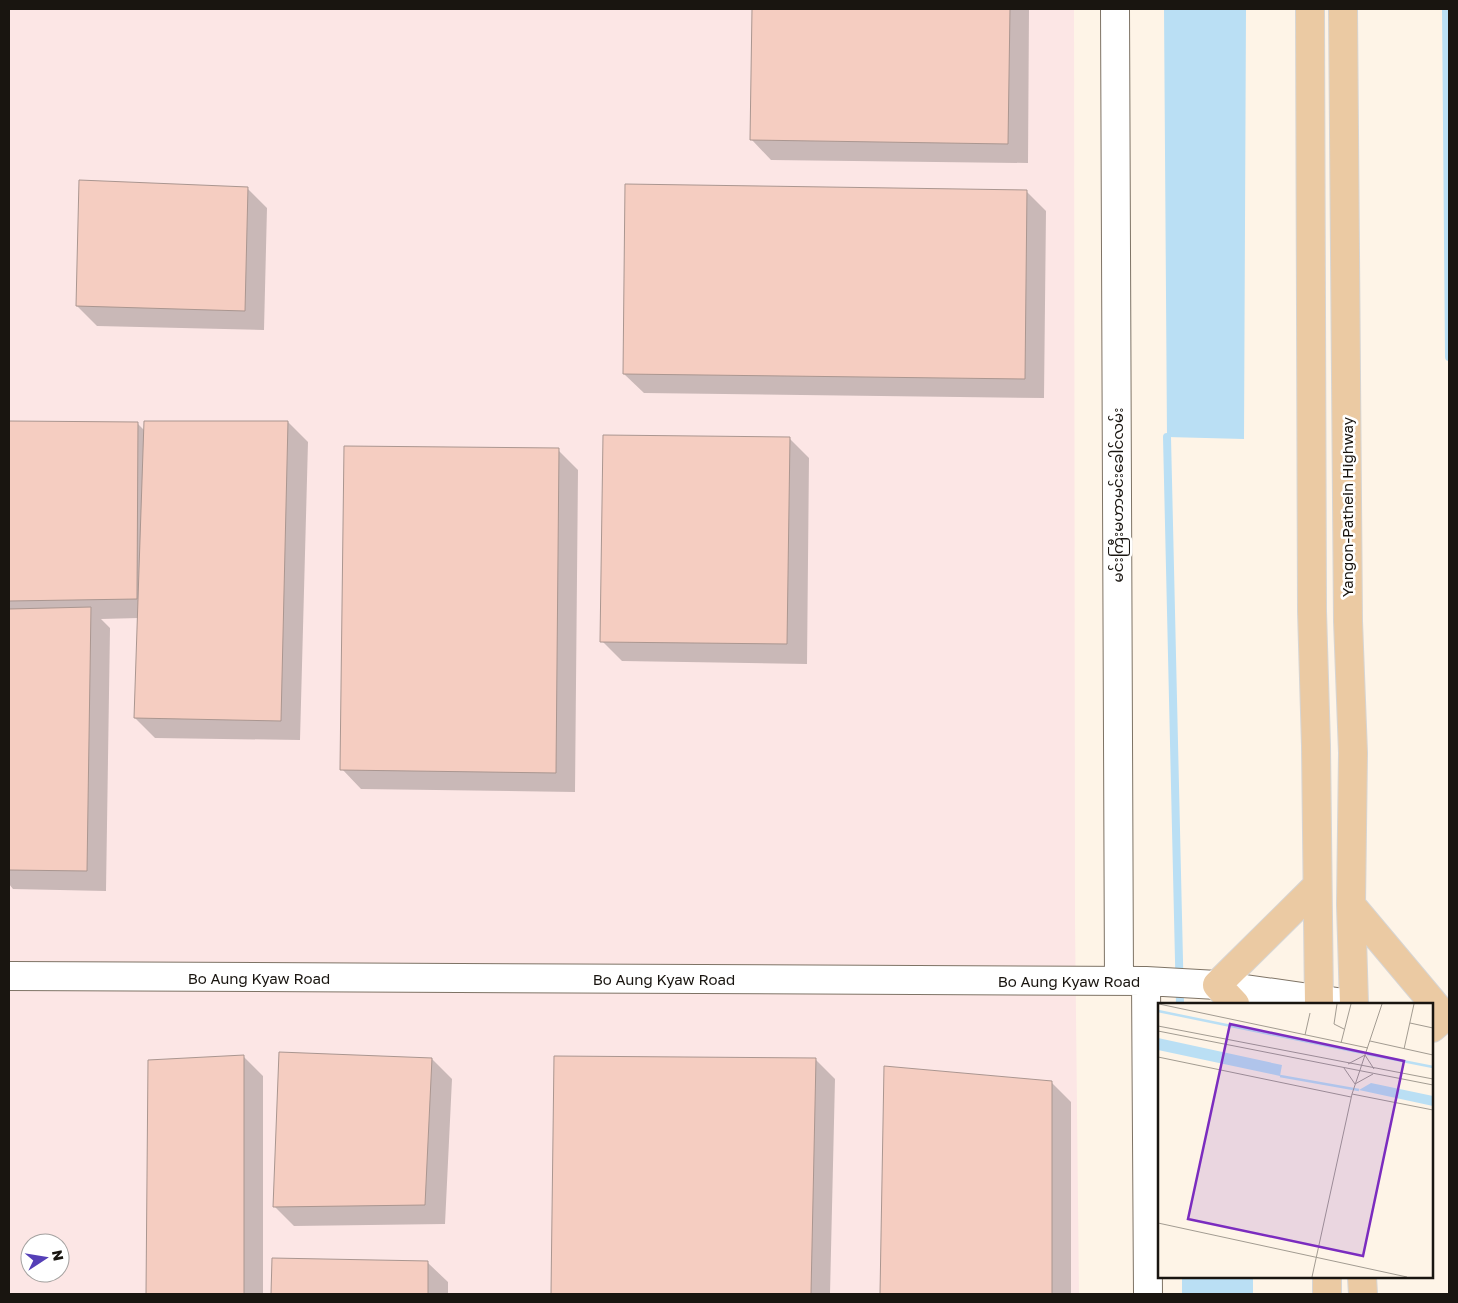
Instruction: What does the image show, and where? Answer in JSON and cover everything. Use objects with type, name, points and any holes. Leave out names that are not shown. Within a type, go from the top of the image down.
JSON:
[{"type":"main road","points":[[1310,9],[1312,611],[1316,746],[1316,887],[1319,1002]]},
{"type":"main road","name":"Yangon-Pathein Highway","points":[[1343,9],[1348,621],[1354,753],[1351,905],[1352,1003]]},
{"type":"main road","points":[[1234,1003],[1217,985],[1316,887]]},
{"type":"main road","points":[[1351,905],[1427,1003]]},
{"type":"main road","points":[[1327,1278],[1327,1294]]},
{"type":"main road","points":[[1362,1278],[1363,1294]]},
{"type":"street","name":"မင်းကြီးမဟာမင်းခေါင်လမ်း","points":[[1115,9],[1132,981],[1148,1294]]},
{"type":"street","name":"Bo Aung Kyaw Road","points":[[9,976],[1132,981],[1217,985],[1336,1003]]},
{"type":"shaded area","points":[[9,9],[1074,9],[1075,922],[1079,1294],[9,1294]]},
{"type":"water","points":[[1164,9],[1246,9],[1244,439],[1167,437]]},
{"type":"water","points":[[1182,1278],[1253,1278],[1253,1294],[1182,1294]]},
{"type":"building","points":[[752,9],[1010,9],[1008,144],[750,140]]},
{"type":"building","points":[[79,180],[248,187],[245,311],[76,306]]},
{"type":"building","points":[[625,184],[1027,190],[1025,379],[623,374]]},
{"type":"building","points":[[9,421],[138,422],[137,599],[9,601]]},
{"type":"building","points":[[144,421],[288,421],[281,721],[134,718]]},
{"type":"building","points":[[603,435],[790,437],[787,644],[600,642]]},
{"type":"building","points":[[344,446],[559,448],[556,773],[340,770]]},
{"type":"building","points":[[91,607],[87,871],[9,870],[9,609]]},
{"type":"building","points":[[279,1052],[432,1058],[425,1205],[273,1207]]},
{"type":"building","points":[[244,1055],[244,1294],[146,1294],[148,1060]]},
{"type":"building","points":[[554,1056],[816,1058],[811,1294],[551,1294]]},
{"type":"building","points":[[884,1066],[1052,1081],[1052,1294],[880,1294]]},
{"type":"building","points":[[272,1258],[428,1261],[428,1294],[271,1294]]},
{"type":"waterway","points":[[1446,9],[1449,357]]},
{"type":"waterway","points":[[1167,437],[1180,1003]]}]
